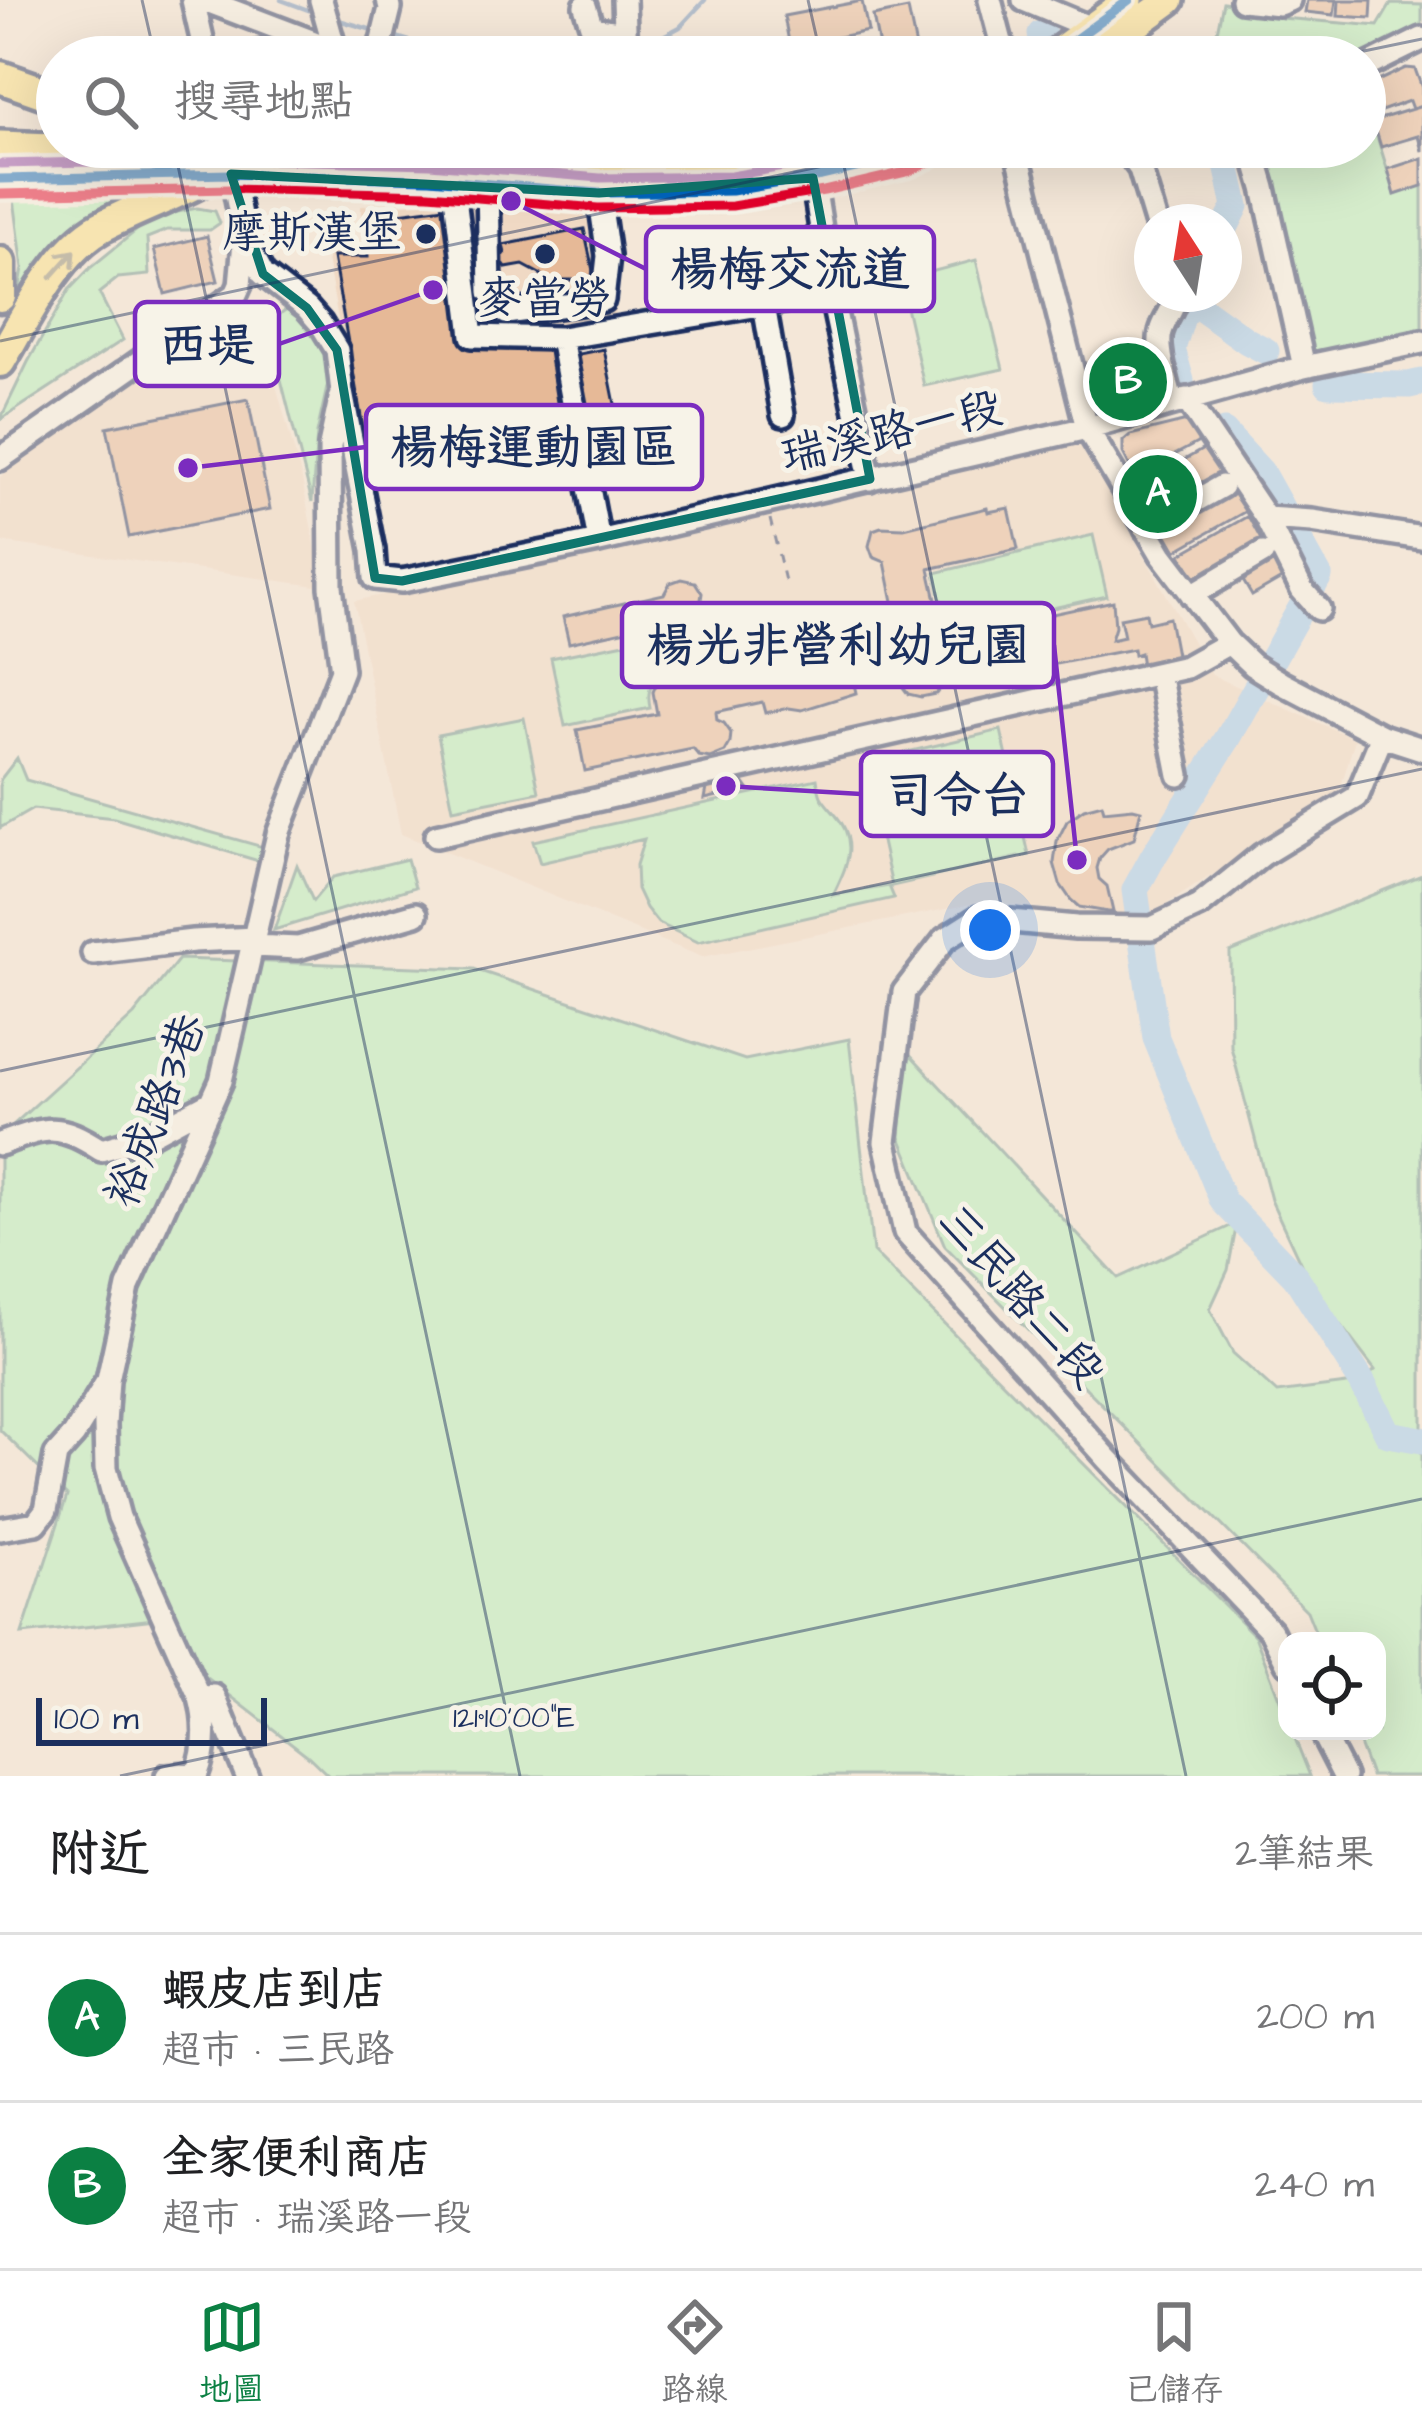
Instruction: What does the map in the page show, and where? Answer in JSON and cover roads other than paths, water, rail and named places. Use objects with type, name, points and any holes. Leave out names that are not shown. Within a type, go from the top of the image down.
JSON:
[{"type":"highway","points":[[0,76],[36,89]]},
{"type":"highway","points":[[0,362],[56,268],[97,229],[179,194],[207,168]]},
{"type":"highway","points":[[0,262],[0,296]]},
{"type":"main road","points":[[1088,36],[1129,0]]},
{"type":"main road","points":[[1097,36],[1170,0]]},
{"type":"main road","points":[[0,145],[36,147]]},
{"type":"main road","points":[[0,179],[105,168]]},
{"type":"main road","points":[[336,168],[599,194],[732,191],[801,168]]},
{"type":"street","points":[[193,0],[201,36]]},
{"type":"street","points":[[204,0],[317,36]]},
{"type":"street","points":[[382,36],[388,0]]},
{"type":"street","points":[[624,0],[625,36]]},
{"type":"street","points":[[990,0],[999,36]]},
{"type":"street","points":[[1024,0],[1065,36]]},
{"type":"street","points":[[1242,0],[1279,4],[1288,0]]},
{"type":"street","points":[[322,2],[332,36]]},
{"type":"street","points":[[582,15],[614,36]]},
{"type":"street","points":[[1386,57],[1422,39]]},
{"type":"street","name":"裕成路3巷","points":[[224,168],[245,240],[263,274],[307,308],[337,350],[375,578]]},
{"type":"street","points":[[810,168],[870,478]]},
{"type":"street","points":[[1021,168],[1088,428],[1146,529],[1228,643],[1252,664],[1382,736],[1422,749]]},
{"type":"street","points":[[1139,168],[1151,204]]},
{"type":"street","points":[[1258,168],[1304,368]]},
{"type":"street","points":[[453,180],[472,336],[561,338],[831,293]]},
{"type":"street","points":[[488,182],[490,292],[506,313],[603,300],[608,256],[599,194]]},
{"type":"street","points":[[0,460],[236,294],[245,240]]},
{"type":"street","points":[[764,305],[783,415]]},
{"type":"street","points":[[1171,312],[1161,330],[1160,346],[1179,401],[1266,518],[1302,590],[1319,610]]},
{"type":"street","points":[[561,338],[599,541]]},
{"type":"street","name":"瑞溪路一段","points":[[375,578],[402,581],[599,541],[1088,428],[1304,368],[1422,342]]},
{"type":"street","name":"裕成路3巷","points":[[197,1774],[206,1718],[119,1517],[106,1468],[108,1380],[128,1287],[221,1081],[278,835],[342,670],[331,586],[330,446],[342,392]]},
{"type":"street","points":[[1146,529],[1222,486]]},
{"type":"street","points":[[1266,518],[1422,538]]},
{"type":"street","points":[[1192,595],[1263,553]]},
{"type":"street","points":[[436,836],[1186,667],[1228,643]]},
{"type":"street","points":[[1160,673],[1179,775]]},
{"type":"street","name":"三民路二段","points":[[1278,1645],[1271,1631],[1108,1459],[905,1232],[885,1142],[904,992],[945,939],[978,918],[1082,928],[1152,928],[1199,906],[1262,855],[1357,797],[1382,736]]},
{"type":"street","points":[[93,953],[193,941],[298,948],[416,914]]},
{"type":"street","points":[[157,959],[254,945]]},
{"type":"street","points":[[0,1144],[37,1131],[72,1131],[101,1150],[146,1137],[212,1102]]},
{"type":"street","points":[[0,1529],[36,1523],[46,1510],[56,1455],[74,1436],[108,1380]]},
{"type":"street","points":[[200,1698],[214,1696],[247,1776]]},
{"type":"street","points":[[1326,1740],[1344,1776]]},
{"type":"street","points":[[167,1776],[197,1774]]},
{"type":"waterway","points":[[281,0],[319,14]]},
{"type":"waterway","points":[[663,36],[680,27],[705,0]]},
{"type":"waterway","points":[[335,19],[376,31]]},
{"type":"waterway","points":[[1228,168],[1236,204]]},
{"type":"waterway","points":[[1181,381],[1172,349],[1183,312]]},
{"type":"waterway","points":[[1207,312],[1266,351]]},
{"type":"waterway","points":[[1328,384],[1422,382]]},
{"type":"waterway","points":[[1224,432],[1261,472],[1319,576],[1135,890],[1156,1038],[1223,1201],[1296,1277],[1362,1382],[1388,1434],[1422,1440]]},
{"type":"place","name":"楊梅交流道","points":[[511,201]]},
{"type":"place","name":"摩斯漢堡","points":[[426,234]]},
{"type":"place","name":"麥當勞","points":[[545,254]]},
{"type":"place","name":"西堤","points":[[433,290]]},
{"type":"place","name":"全家便利商店","points":[[1128,382]]},
{"type":"place","name":"楊梅運動園區","points":[[188,468]]},
{"type":"place","name":"蝦皮店到店","points":[[1158,494]]},
{"type":"place","name":"司令台","points":[[726,786]]},
{"type":"place","name":"楊光非營利幼兒園","points":[[1077,860]]}]
